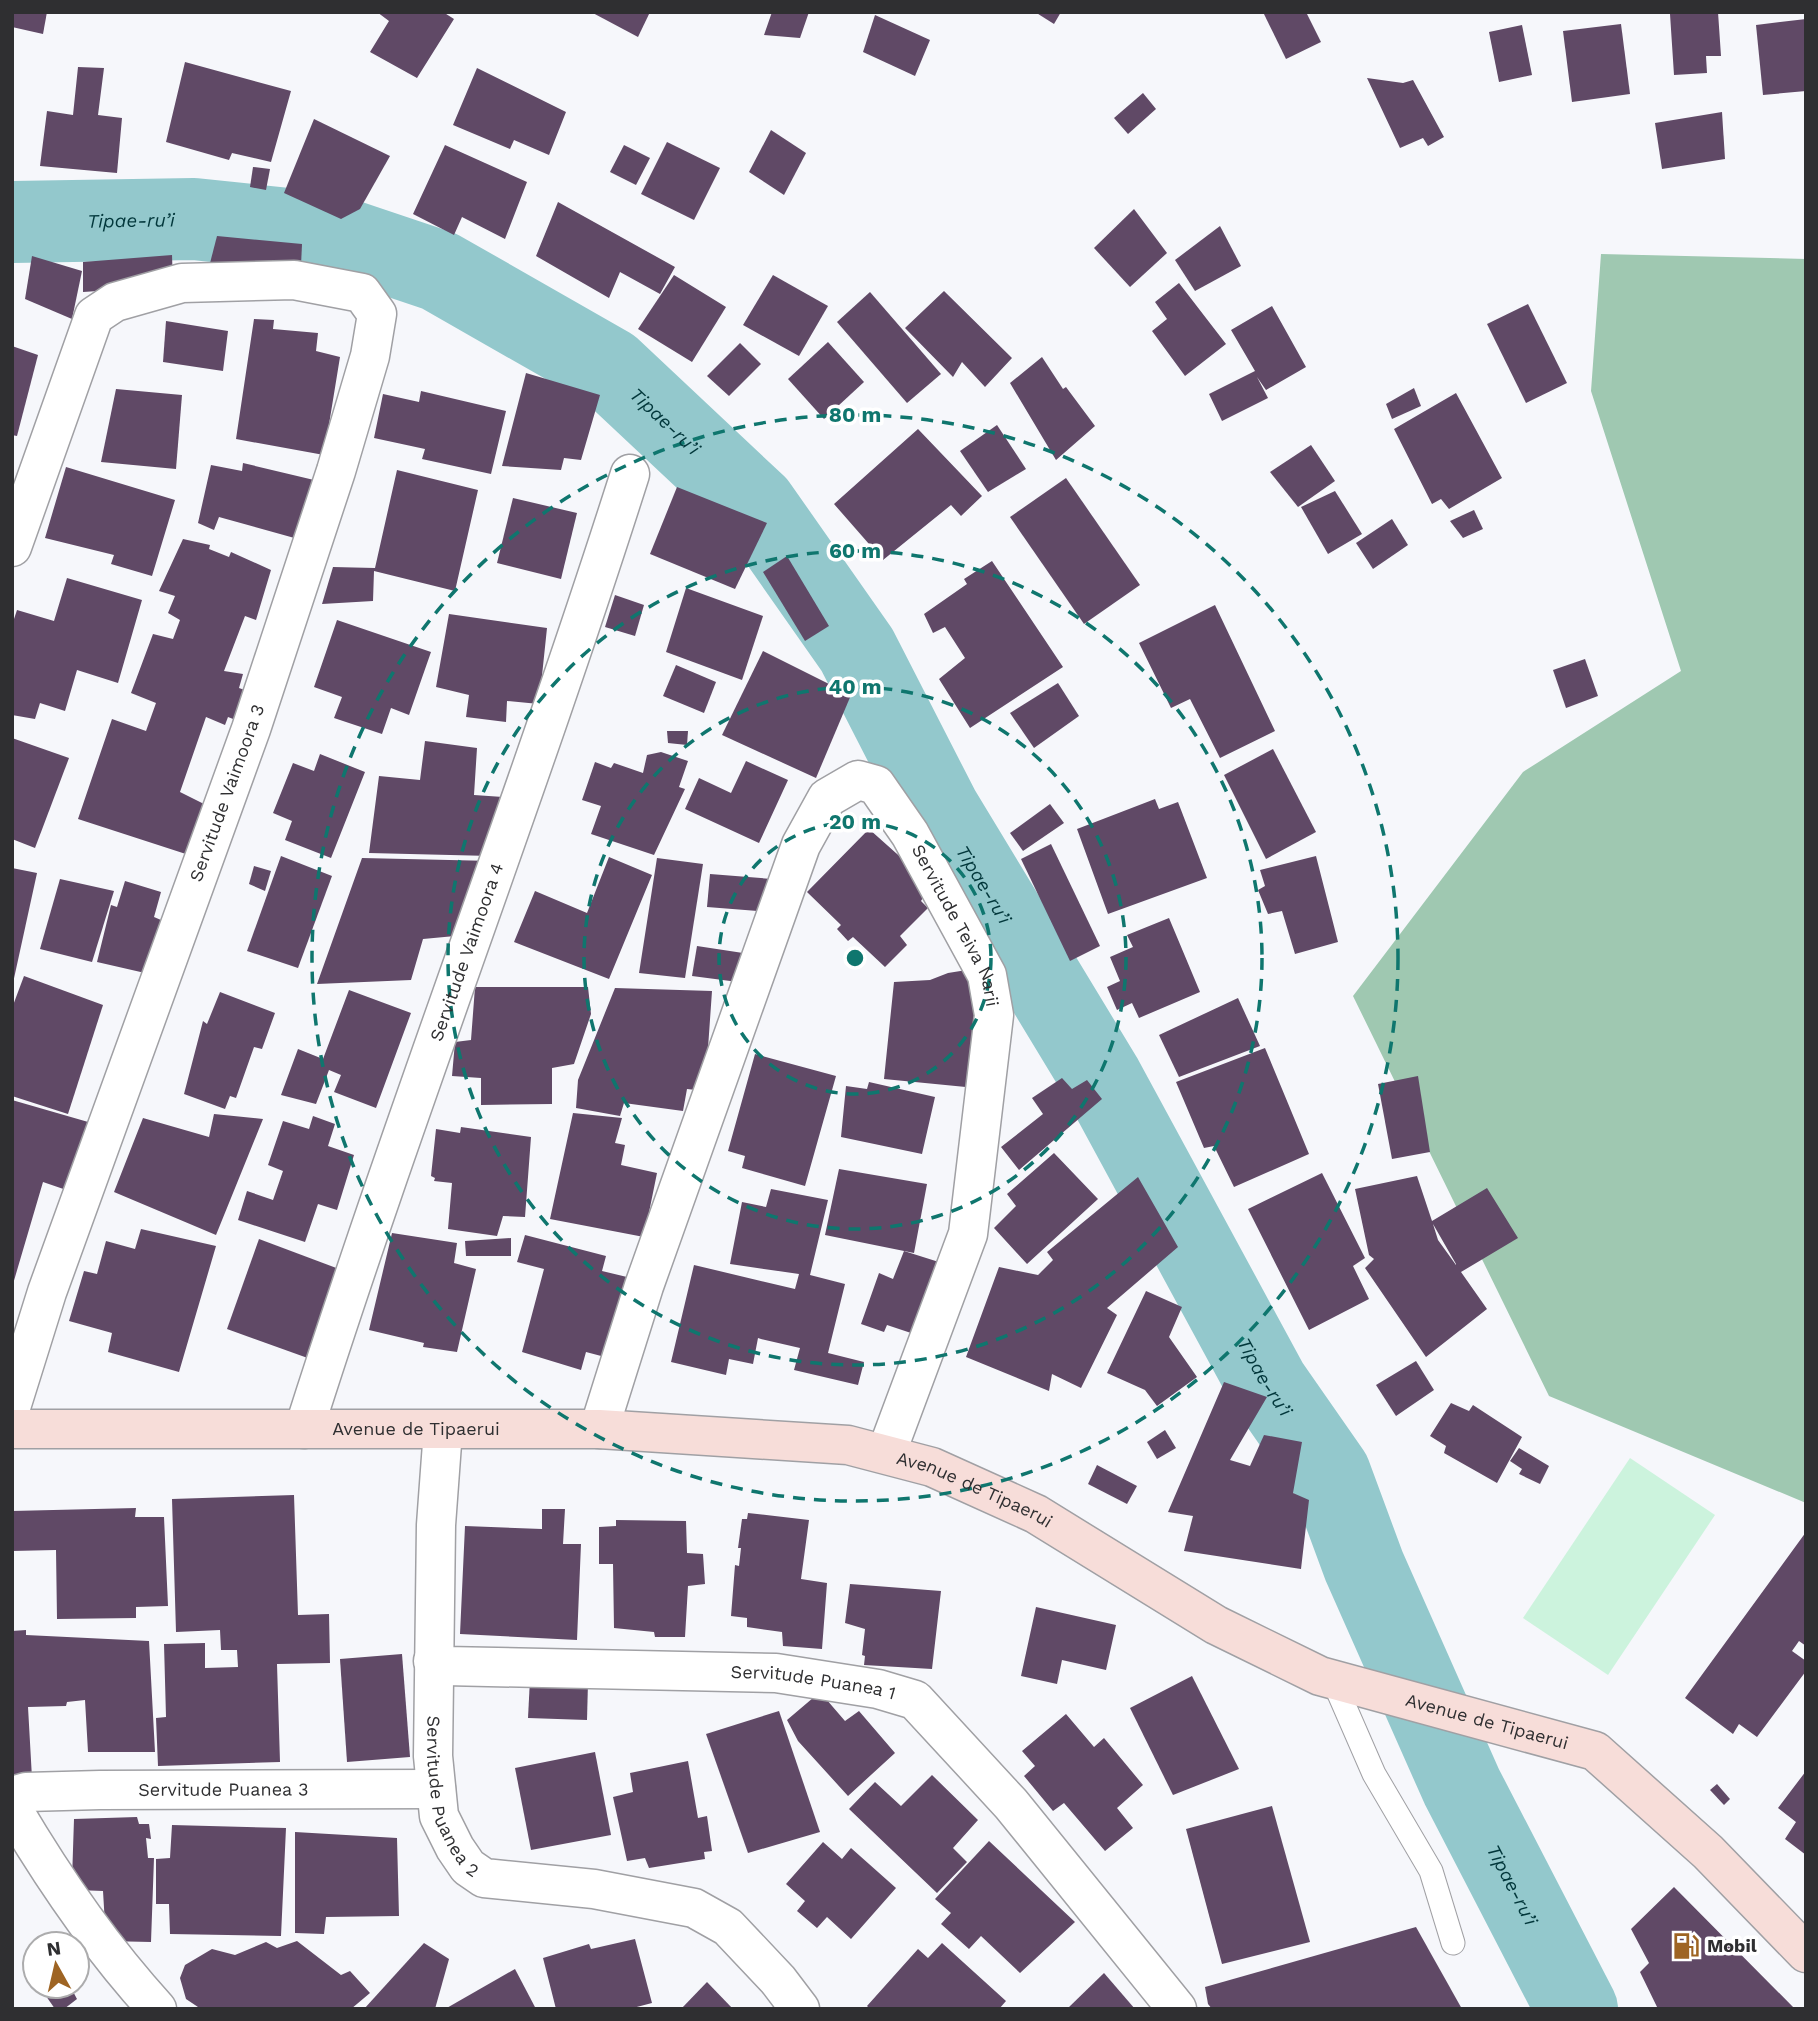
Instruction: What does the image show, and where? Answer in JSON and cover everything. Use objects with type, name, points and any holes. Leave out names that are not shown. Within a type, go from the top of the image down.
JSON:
[{"type":"main road","name":"Avenue de Tipaerui","points":[[12,1429],[599,1429],[848,1445],[932,1467],[1036,1514],[1216,1625],[1256,1647],[1333,1680],[1595,1751],[1708,1852],[1806,1953]]},
{"type":"street","name":"Servitude Vaimoora 3","points":[[12,547],[94,316],[115,302],[182,283],[294,280],[362,293],[376,314],[370,356],[251,729],[47,1292],[12,1404]]},
{"type":"street","name":"Servitude Vaimoora 4","points":[[304,1429],[358,1259],[588,606],[630,474]]},
{"type":"street","name":"Servitude Teiva Narii","points":[[599,1429],[644,1286],[801,845],[827,798],[858,780],[876,785],[910,834],[988,975],[994,1015],[968,1234],[886,1454]]},
{"type":"street","name":"Servitude Puanea 2","points":[[443,1430],[436,1524],[433,1661],[436,1789],[439,1816],[455,1848],[468,1867],[484,1878],[594,1889],[694,1908],[728,1927],[778,1980],[800,2009]]},
{"type":"street","name":"Servitude Puanea 1","points":[[433,1661],[445,1666],[776,1673],[878,1689],[915,1700],[1011,1804],[1177,2009]]},
{"type":"street","name":"Servitude Puanea 3","points":[[12,1796],[26,1792],[100,1790],[436,1789]]},
{"type":"street","points":[[12,1808],[68,1899],[112,1959],[157,2009]]},
{"type":"lane","points":[[1333,1680],[1374,1774],[1431,1871],[1453,1943]]},
{"type":"green space","points":[[1601,254],[1806,259],[1806,1503],[1549,1396],[1353,996],[1523,772],[1681,671],[1591,391]]},
{"type":"green space","points":[[1630,1458],[1715,1515],[1608,1675],[1523,1618]]},
{"type":"building","points":[[12,12],[47,12],[43,34],[12,27]]},
{"type":"building","points":[[377,12],[443,12],[454,19],[417,78],[370,52],[389,21]]},
{"type":"building","points":[[591,12],[650,12],[638,37]]},
{"type":"building","points":[[772,12],[809,12],[800,38],[764,35]]},
{"type":"building","points":[[1035,12],[1061,12],[1054,24]]},
{"type":"building","points":[[1263,12],[1306,12],[1321,42],[1286,59]]},
{"type":"building","points":[[1718,12],[1721,56],[1706,56],[1707,73],[1674,75],[1670,14]]},
{"type":"building","points":[[875,15],[930,40],[915,76],[863,52]]},
{"type":"building","points":[[1806,19],[1806,91],[1763,95],[1756,25]]},
{"type":"building","points":[[1621,24],[1630,94],[1572,102],[1563,31]]},
{"type":"building","points":[[1522,25],[1532,75],[1499,82],[1489,32]]},
{"type":"building","points":[[185,62],[291,91],[271,162],[232,153],[229,160],[166,142]]},
{"type":"building","points":[[78,67],[104,68],[98,115],[122,118],[117,173],[40,166],[47,111],[73,115]]},
{"type":"building","points":[[477,68],[566,112],[549,155],[514,140],[510,149],[453,125]]},
{"type":"building","points":[[1367,78],[1403,83],[1413,80],[1444,137],[1428,146],[1423,138],[1400,148]]},
{"type":"building","points":[[1143,93],[1156,109],[1128,134],[1114,118]]},
{"type":"building","points":[[1722,112],[1725,159],[1662,169],[1655,123]]},
{"type":"building","points":[[314,119],[390,156],[360,209],[341,219],[284,193]]},
{"type":"building","points":[[771,130],[806,153],[784,195],[749,172]]},
{"type":"building","points":[[667,142],[720,168],[694,220],[641,194]]},
{"type":"building","points":[[445,145],[527,182],[505,239],[462,217],[454,235],[413,214]]},
{"type":"building","points":[[624,145],[650,158],[636,185],[610,172]]},
{"type":"building","points":[[253,167],[270,169],[266,190],[250,187]]},
{"type":"building","points":[[558,202],[675,267],[660,294],[620,272],[609,298],[536,256]]},
{"type":"building","points":[[1134,209],[1167,253],[1130,287],[1094,248]]},
{"type":"building","points":[[1220,226],[1241,266],[1195,291],[1175,260]]},
{"type":"building","points":[[217,236],[302,244],[301,266],[209,267]]},
{"type":"building","points":[[172,255],[173,286],[83,292],[83,262]]},
{"type":"building","points":[[32,256],[82,271],[72,319],[25,299]]},
{"type":"building","points":[[674,275],[726,307],[692,362],[638,329]]},
{"type":"building","points":[[773,275],[828,306],[799,356],[743,325]]},
{"type":"building","points":[[1179,283],[1226,344],[1185,376],[1152,331],[1167,319],[1155,302]]},
{"type":"building","points":[[944,291],[1012,358],[985,387],[962,362],[953,377],[905,328]]},
{"type":"building","points":[[870,292],[941,374],[907,403],[837,322]]},
{"type":"building","points":[[1528,304],[1567,383],[1526,403],[1487,324]]},
{"type":"building","points":[[1272,306],[1306,367],[1266,390],[1257,377],[1268,398],[1222,421],[1209,394],[1255,371],[1231,330]]},
{"type":"building","points":[[254,319],[274,320],[273,329],[318,333],[316,351],[340,357],[324,455],[236,439]]},
{"type":"building","points":[[166,321],[228,331],[223,371],[163,362]]},
{"type":"building","points":[[828,342],[864,382],[824,419],[788,379]]},
{"type":"building","points":[[740,343],[761,364],[729,396],[707,376]]},
{"type":"building","points":[[12,346],[38,355],[17,436],[12,435]]},
{"type":"building","points":[[1042,357],[1063,389],[1066,387],[1095,426],[1056,460],[1010,383]]},
{"type":"building","points":[[526,373],[600,395],[581,460],[564,458],[561,470],[502,466]]},
{"type":"building","points":[[1414,388],[1421,406],[1392,419],[1386,404]]},
{"type":"building","points":[[116,389],[182,395],[176,469],[101,462]]},
{"type":"building","points":[[421,391],[506,411],[491,474],[422,459],[425,449],[374,438],[383,394],[419,402]]},
{"type":"building","points":[[1456,393],[1502,478],[1449,509],[1441,499],[1432,504],[1394,429]]},
{"type":"building","points":[[997,425],[1026,469],[988,492],[960,451]]},
{"type":"building","points":[[918,429],[982,496],[961,516],[951,505],[883,560],[834,504]]},
{"type":"building","points":[[1311,445],[1335,481],[1298,507],[1270,472]]},
{"type":"building","points":[[243,463],[314,480],[298,539],[219,517],[214,530],[198,523],[211,465],[242,471]]},
{"type":"building","points":[[66,467],[175,500],[152,576],[111,564],[114,555],[45,538]]},
{"type":"building","points":[[397,470],[478,490],[455,591],[374,571],[373,601],[322,604],[333,567],[375,568]]},
{"type":"building","points":[[1066,478],[1140,585],[1084,624],[1010,517]]},
{"type":"building","points":[[677,487],[767,523],[735,589],[650,554]]},
{"type":"building","points":[[1335,491],[1362,534],[1328,554],[1301,507]]},
{"type":"building","points":[[513,498],[577,513],[561,579],[497,563]]},
{"type":"building","points":[[1474,510],[1483,529],[1463,538],[1450,521]]},
{"type":"building","points":[[1392,519],[1408,545],[1373,569],[1356,543]]},
{"type":"building","points":[[183,539],[210,545],[209,549],[229,557],[231,552],[271,570],[256,620],[245,616],[224,671],[243,674],[239,688],[256,694],[246,724],[228,717],[225,725],[206,717],[180,792],[208,806],[192,856],[78,819],[112,719],[146,731],[156,703],[131,693],[153,634],[173,639],[180,620],[168,613],[175,596],[159,591]]},
{"type":"building","points":[[787,556],[829,626],[805,641],[763,572]]},
{"type":"building","points":[[992,561],[1063,667],[970,728],[939,679],[965,658],[945,627],[933,633],[924,614],[967,584],[964,579]]},
{"type":"building","points":[[67,578],[142,600],[118,683],[77,670],[65,711],[40,703],[35,719],[12,715],[12,625],[17,610],[54,621]]},
{"type":"building","points":[[686,588],[763,616],[742,680],[666,652]]},
{"type":"building","points":[[615,595],[644,605],[635,636],[605,627]]},
{"type":"building","points":[[1215,605],[1275,731],[1220,758],[1190,699],[1171,708],[1139,643]]},
{"type":"building","points":[[449,614],[547,628],[539,704],[507,701],[506,722],[466,717],[469,695],[436,687]]},
{"type":"building","points":[[337,620],[431,652],[409,715],[391,708],[382,734],[334,718],[342,697],[314,687]]},
{"type":"building","points":[[763,651],[851,695],[816,778],[722,735]]},
{"type":"building","points":[[1585,659],[1598,696],[1566,708],[1553,670]]},
{"type":"building","points":[[676,665],[716,682],[704,713],[663,696]]},
{"type":"building","points":[[1058,683],[1079,716],[1034,748],[1010,713]]},
{"type":"building","points":[[667,731],[688,731],[687,745],[668,743]]},
{"type":"building","points":[[12,738],[69,758],[35,848],[12,839]]},
{"type":"building","points":[[425,741],[477,748],[474,795],[503,797],[491,856],[369,853],[379,776],[420,780]]},
{"type":"building","points":[[1273,749],[1316,832],[1266,859],[1224,775]]},
{"type":"building","points":[[661,752],[688,761],[679,787],[685,789],[654,855],[591,834],[601,806],[582,800],[595,762],[611,768],[614,763],[643,773],[647,755]]},
{"type":"building","points":[[320,754],[365,772],[331,858],[285,840],[292,821],[273,813],[293,763],[314,771]]},
{"type":"building","points":[[746,761],[788,780],[759,843],[685,809],[699,778],[731,793]]},
{"type":"building","points":[[1155,799],[1159,809],[1178,802],[1207,878],[1108,914],[1077,829]]},
{"type":"building","points":[[1050,804],[1064,823],[1023,851],[1010,833]]},
{"type":"building","points":[[869,829],[915,870],[927,891],[921,901],[928,908],[900,936],[907,945],[885,967],[853,937],[848,941],[837,929],[841,925],[807,892]]},
{"type":"building","points":[[1051,844],[1100,946],[1070,961],[1021,859]]},
{"type":"building","points":[[281,856],[332,876],[298,968],[247,951]]},
{"type":"building","points":[[1316,856],[1338,942],[1295,954],[1282,911],[1268,914],[1258,890],[1265,886],[1260,870]]},
{"type":"building","points":[[609,857],[652,875],[609,979],[514,942],[535,891],[587,913]]},
{"type":"building","points":[[362,858],[493,861],[455,936],[423,939],[411,980],[317,984]]},
{"type":"building","points":[[657,858],[703,864],[685,978],[639,973]]},
{"type":"building","points":[[254,866],[271,871],[265,891],[249,884]]},
{"type":"building","points":[[12,868],[37,873],[13,983],[12,983]]},
{"type":"building","points":[[710,874],[772,879],[770,912],[707,907]]},
{"type":"building","points":[[60,879],[114,891],[92,962],[40,949]]},
{"type":"building","points":[[125,881],[161,892],[154,917],[161,920],[145,973],[97,962],[111,905],[117,907]]},
{"type":"building","points":[[1169,918],[1200,992],[1139,1018],[1132,1003],[1117,1010],[1107,987],[1120,981],[1110,957],[1133,947],[1127,935]]},
{"type":"building","points":[[697,946],[743,953],[738,982],[692,976]]},
{"type":"building","points":[[973,969],[972,1006],[983,1009],[976,1088],[884,1079],[894,982],[930,980],[948,973]]},
{"type":"building","points":[[24,976],[103,1005],[68,1114],[12,1096],[12,1008]]},
{"type":"building","points":[[475,987],[588,987],[591,1014],[574,1064],[552,1068],[552,1104],[481,1105],[481,1078],[452,1076],[455,1042],[471,1040]]},
{"type":"building","points":[[615,988],[712,991],[705,1091],[687,1089],[683,1111],[624,1103],[620,1116],[576,1108],[578,1080]]},
{"type":"building","points":[[349,990],[411,1013],[376,1108],[334,1092],[341,1075],[329,1070],[316,1104],[281,1095],[298,1049],[323,1059]]},
{"type":"building","points":[[220,992],[275,1013],[262,1049],[254,1047],[236,1098],[230,1096],[225,1109],[184,1094],[203,1021],[207,1024]]},
{"type":"building","points":[[1238,998],[1260,1046],[1179,1077],[1159,1035]]},
{"type":"building","points":[[1265,1048],[1309,1154],[1234,1187],[1214,1146],[1204,1148],[1176,1082]]},
{"type":"building","points":[[755,1054],[836,1076],[805,1186],[742,1168],[745,1156],[728,1151]]},
{"type":"building","points":[[1418,1076],[1430,1152],[1392,1159],[1378,1084]]},
{"type":"building","points":[[1062,1078],[1072,1089],[1087,1080],[1102,1099],[1019,1170],[1001,1147],[1043,1114],[1032,1098]]},
{"type":"building","points":[[869,1082],[935,1097],[922,1154],[841,1137],[846,1086],[867,1089]]},
{"type":"building","points":[[12,1100],[102,1126],[78,1194],[43,1182],[13,1284]]},
{"type":"building","points":[[573,1113],[622,1118],[615,1143],[625,1145],[621,1165],[657,1173],[644,1237],[550,1219]]},
{"type":"building","points":[[214,1114],[263,1119],[216,1235],[114,1192],[143,1118],[209,1137]]},
{"type":"building","points":[[313,1116],[335,1124],[328,1146],[354,1155],[337,1210],[318,1204],[305,1242],[238,1220],[247,1191],[273,1200],[283,1171],[268,1165],[283,1121],[309,1129]]},
{"type":"building","points":[[461,1127],[531,1137],[525,1217],[503,1216],[497,1236],[448,1229],[452,1183],[434,1181],[435,1178],[431,1176],[436,1129],[460,1133]]},
{"type":"building","points":[[1054,1153],[1098,1199],[1027,1264],[994,1228],[1016,1206],[1007,1194]]},
{"type":"building","points":[[839,1169],[927,1184],[914,1253],[825,1235]]},
{"type":"building","points":[[1322,1173],[1365,1258],[1353,1266],[1369,1299],[1309,1330],[1248,1209]]},
{"type":"building","points":[[1417,1176],[1432,1221],[1487,1188],[1518,1238],[1461,1272],[1487,1309],[1426,1357],[1365,1268],[1374,1259],[1369,1255],[1355,1189]],"holes":[[[1433,1224],[1456,1265],[1438,1240]]]},
{"type":"building","points":[[1138,1177],[1178,1247],[1107,1308],[1117,1315],[1081,1388],[1052,1374],[1049,1391],[966,1357],[999,1267],[1038,1275],[1053,1260],[1047,1252]]},
{"type":"building","points":[[771,1189],[828,1200],[810,1275],[845,1284],[828,1353],[864,1362],[858,1385],[794,1370],[800,1348],[758,1338],[753,1364],[729,1359],[726,1375],[671,1362],[694,1265],[795,1289],[799,1274],[730,1264],[742,1202],[766,1207]]},
{"type":"building","points":[[141,1229],[216,1246],[179,1372],[108,1352],[112,1333],[69,1321],[84,1271],[97,1274],[106,1241],[135,1249]]},
{"type":"building","points":[[392,1233],[457,1243],[454,1263],[476,1269],[457,1352],[423,1347],[424,1343],[369,1330]]},
{"type":"building","points":[[525,1235],[606,1256],[602,1271],[627,1277],[605,1357],[586,1352],[581,1370],[522,1352],[544,1269],[517,1262]]},
{"type":"building","points":[[511,1238],[511,1256],[466,1256],[465,1241]]},
{"type":"building","points":[[259,1239],[347,1272],[316,1361],[227,1329]]},
{"type":"building","points":[[904,1251],[942,1263],[917,1335],[887,1325],[884,1332],[861,1324],[879,1273],[893,1279]]},
{"type":"building","points":[[1146,1291],[1182,1307],[1169,1337],[1197,1377],[1157,1406],[1145,1390],[1107,1373]]},
{"type":"building","points":[[1416,1361],[1434,1390],[1396,1416],[1376,1385]]},
{"type":"building","points":[[1224,1382],[1267,1397],[1230,1460],[1250,1466],[1264,1435],[1302,1442],[1293,1493],[1309,1500],[1301,1569],[1184,1551],[1193,1516],[1168,1512]]},
{"type":"building","points":[[1451,1403],[1469,1411],[1473,1405],[1522,1437],[1497,1483],[1444,1453],[1446,1446],[1430,1436]]},
{"type":"building","points":[[1165,1430],[1176,1448],[1157,1459],[1147,1442]]},
{"type":"building","points":[[1519,1448],[1549,1466],[1540,1484],[1519,1474],[1522,1469],[1510,1461]]},
{"type":"building","points":[[1097,1465],[1137,1486],[1127,1504],[1088,1484]]},
{"type":"building","points":[[294,1495],[298,1615],[329,1614],[330,1663],[277,1664],[280,1762],[158,1766],[156,1718],[166,1717],[164,1644],[205,1643],[205,1668],[238,1667],[237,1650],[221,1650],[220,1630],[176,1632],[172,1499]]},
{"type":"building","points":[[136,1508],[135,1517],[164,1517],[168,1606],[136,1607],[136,1618],[57,1619],[56,1550],[12,1551],[12,1511]]},
{"type":"building","points":[[542,1509],[565,1509],[563,1544],[581,1544],[577,1640],[460,1634],[465,1526],[542,1529]]},
{"type":"building","points":[[748,1513],[809,1520],[801,1579],[827,1583],[822,1649],[783,1646],[782,1632],[747,1627],[747,1618],[731,1616],[735,1565],[739,1566],[741,1548],[738,1548],[742,1519],[747,1519]]},
{"type":"building","points":[[616,1520],[686,1521],[687,1553],[703,1554],[705,1584],[688,1586],[685,1637],[655,1637],[654,1632],[614,1628],[613,1564],[599,1564],[599,1527],[616,1526]]},
{"type":"building","points":[[1806,1532],[1806,1646],[1799,1641],[1792,1651],[1806,1661],[1806,1671],[1757,1737],[1739,1724],[1733,1734],[1685,1698]]},
{"type":"building","points":[[850,1584],[941,1591],[932,1669],[864,1665],[865,1656],[862,1655],[865,1629],[845,1623]]},
{"type":"building","points":[[1036,1607],[1116,1625],[1106,1670],[1062,1660],[1057,1684],[1021,1676]]},
{"type":"building","points":[[26,1630],[26,1635],[149,1641],[155,1752],[88,1752],[85,1700],[67,1702],[66,1706],[28,1707],[32,1778],[12,1778],[12,1631]]},
{"type":"building","points":[[402,1654],[410,1757],[347,1762],[340,1659]]},
{"type":"building","points":[[1192,1676],[1239,1769],[1173,1795],[1130,1708]]},
{"type":"building","points":[[530,1679],[588,1682],[587,1720],[528,1718]]},
{"type":"building","points":[[820,1692],[845,1721],[859,1711],[895,1753],[848,1796],[798,1741],[787,1720]]},
{"type":"building","points":[[779,1711],[820,1832],[748,1853],[706,1734]]},
{"type":"building","points":[[1066,1714],[1094,1747],[1104,1738],[1143,1785],[1117,1808],[1133,1828],[1105,1851],[1064,1803],[1053,1811],[1024,1776],[1035,1766],[1022,1751]]},
{"type":"building","points":[[595,1752],[611,1835],[531,1850],[515,1768]]},
{"type":"building","points":[[688,1761],[698,1818],[707,1816],[712,1851],[704,1852],[705,1859],[649,1868],[645,1858],[627,1861],[613,1797],[633,1792],[630,1773]]},
{"type":"building","points":[[1806,1771],[1806,1855],[1785,1839],[1796,1822],[1778,1808]]},
{"type":"building","points":[[932,1775],[978,1820],[953,1848],[967,1862],[937,1893],[849,1809],[875,1782],[901,1806]]},
{"type":"building","points":[[1717,1784],[1730,1799],[1724,1805],[1710,1790]]},
{"type":"building","points":[[1272,1806],[1310,1942],[1222,1964],[1186,1829]]},
{"type":"building","points":[[137,1817],[139,1824],[149,1824],[151,1839],[146,1838],[148,1858],[154,1858],[151,1942],[106,1941],[103,1891],[77,1890],[72,1880],[74,1819]]},
{"type":"building","points":[[172,1825],[286,1828],[281,1936],[170,1934],[169,1904],[156,1904],[156,1859],[170,1858]]},
{"type":"building","points":[[295,1832],[397,1838],[399,1916],[326,1917],[324,1934],[295,1933]]},
{"type":"building","points":[[989,1841],[1075,1922],[1020,1973],[981,1936],[969,1949],[941,1924],[951,1913],[935,1899]]},
{"type":"building","points":[[823,1842],[842,1859],[851,1848],[896,1888],[851,1939],[827,1917],[817,1928],[797,1911],[805,1901],[786,1884]]},
{"type":"building","name":"Mobil","points":[[1674,1887],[1795,2009],[1658,2009],[1640,1972],[1649,1963],[1631,1929]]},
{"type":"building","points":[[1416,1927],[1462,2009],[1212,2009],[1208,2004],[1205,1987]]},
{"type":"building","points":[[635,1939],[652,2003],[629,2009],[556,2009],[543,1958],[589,1944],[591,1949]]},
{"type":"building","points":[[297,1941],[341,1975],[350,1971],[370,1993],[351,2009],[201,2009],[186,1999],[180,1978],[185,1965],[212,1949],[235,1955],[266,1942],[277,1948]]},
{"type":"building","points":[[424,1943],[449,1959],[435,2009],[364,2009]]},
{"type":"building","points":[[942,1943],[1006,2001],[999,2009],[870,2009],[867,2006],[918,1949],[928,1958]]},
{"type":"building","points":[[515,1969],[536,2009],[445,2009]]},
{"type":"building","points":[[1104,1973],[1135,2009],[1067,2009]]},
{"type":"building","points":[[707,1982],[733,2009],[681,2009]]},
{"type":"building","points":[[49,2000],[76,2000],[64,2009],[55,2009]]},
{"type":"waterway","name":"Tipae-ru’i","points":[[12,222],[194,219],[326,233],[439,271],[609,368],[756,506],[857,650],[939,810],[1102,1079],[1268,1385],[1330,1474],[1364,1566],[1462,1787],[1577,2009]]},
{"type":"place","name":"Mobil","points":[[1686,1946]]}]
